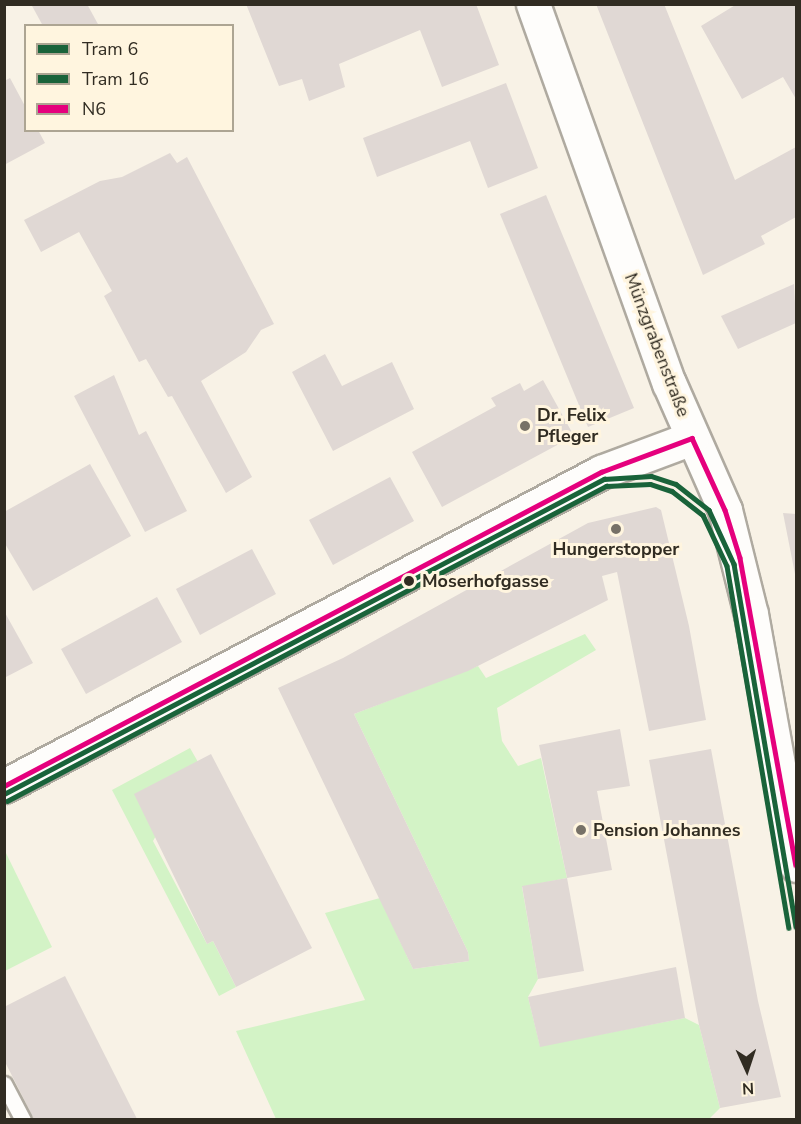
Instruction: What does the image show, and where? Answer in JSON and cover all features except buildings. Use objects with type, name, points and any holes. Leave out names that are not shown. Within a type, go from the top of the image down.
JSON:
[{"type":"main road","name":"Münzgrabenstraße","points":[[533,4],[651,336],[692,438],[725,510],[740,558],[796,865]]},
{"type":"main road","points":[[4,786],[601,472],[692,438]]},
{"type":"lane","points":[[4,1084],[23,1119]]},
{"type":"green space","points":[[585,634],[596,650],[497,708],[502,741],[518,766],[541,758],[567,878],[522,887],[538,979],[528,997],[540,1046],[685,1018],[699,1025],[720,1108],[708,1120],[276,1119],[236,1031],[365,1000],[325,913],[380,898],[413,969],[469,961],[468,952],[354,714],[478,666],[486,678]]},
{"type":"green space","points":[[190,748],[198,762],[153,841],[207,944],[213,941],[236,987],[219,996],[112,790]]},
{"type":"green space","points":[[4,849],[52,947],[5,971],[4,971]]},
{"type":"tram line","name":"6","points":[[4,794],[604,479],[651,476],[676,484],[709,510],[734,564],[796,927]]},
{"type":"tram line","name":"16","points":[[7,801],[606,486],[650,484],[672,491],[703,515],[727,566],[789,928]]},
{"type":"transit line","name":"N6","points":[[692,438],[725,510],[740,558],[796,865]]},
{"type":"transit line","name":"N6","points":[[4,786],[601,472],[692,438]]},
{"type":"place","name":"Dr. Felix Pfleger","points":[[525,426]]},
{"type":"place","name":"Hungerstopper","points":[[616,529]]},
{"type":"place","name":"Moserhofgasse","points":[[409,581]]},
{"type":"place","name":"Pension Johannes","points":[[581,830]]}]
